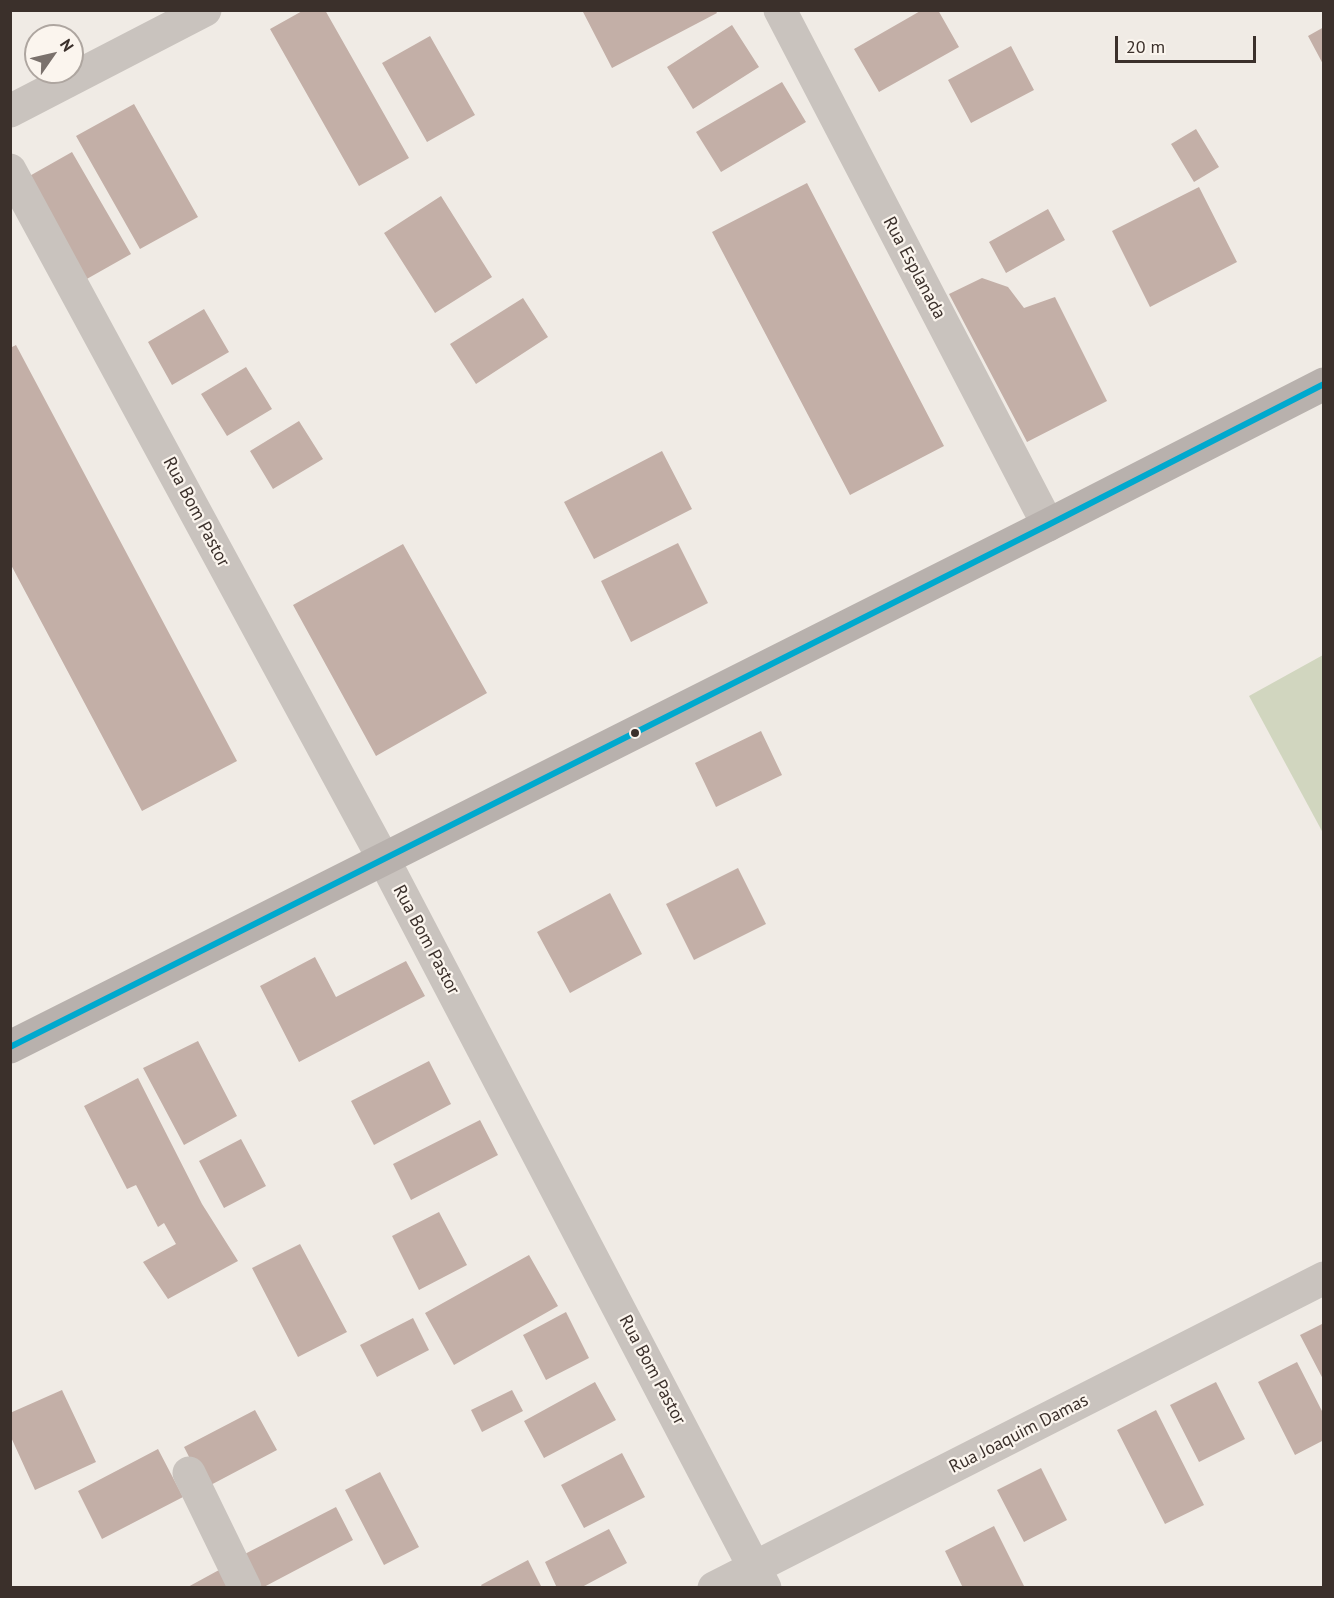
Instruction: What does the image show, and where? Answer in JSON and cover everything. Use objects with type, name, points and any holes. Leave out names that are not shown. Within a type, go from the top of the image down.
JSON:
[{"type":"main road","points":[[10,1047],[1048,525],[1323,384]]},
{"type":"street","points":[[10,111],[205,10]]},
{"type":"street","name":"Rua Esplanada","points":[[780,10],[1048,525]]},
{"type":"street","name":"Rua Bom Pastor","points":[[10,170],[384,860],[760,1577]]},
{"type":"street","name":"Rua Joaquim Damas","points":[[714,1587],[760,1577],[1323,1278]]},
{"type":"street","points":[[189,1473],[246,1587]]},
{"type":"green space","points":[[1323,655],[1323,833],[1249,696]]},
{"type":"building","points":[[304,10],[325,10],[409,158],[359,186],[270,29]]},
{"type":"building","points":[[582,10],[715,10],[717,13],[612,68]]},
{"type":"building","points":[[922,10],[938,10],[959,47],[879,92],[854,49]]},
{"type":"building","points":[[732,25],[759,67],[693,109],[667,67]]},
{"type":"building","points":[[1324,27],[1324,66],[1308,36]]},
{"type":"building","points":[[430,36],[475,115],[427,142],[382,63]]},
{"type":"building","points":[[1011,46],[1034,90],[971,123],[948,80]]},
{"type":"building","points":[[782,82],[806,122],[721,172],[696,132]]},
{"type":"building","points":[[134,104],[198,217],[140,249],[76,136]]},
{"type":"building","points":[[1196,129],[1219,167],[1194,182],[1171,144]]},
{"type":"building","points":[[72,152],[131,254],[85,280],[26,178]]},
{"type":"building","points":[[807,183],[944,446],[850,495],[712,232]]},
{"type":"building","points":[[1199,187],[1237,262],[1150,307],[1112,231]]},
{"type":"building","points":[[441,196],[492,277],[435,313],[384,233]]},
{"type":"building","points":[[1048,209],[1065,240],[1006,273],[989,242]]},
{"type":"building","points":[[982,278],[1008,287],[1024,308],[1055,297],[1107,401],[1027,442],[949,294]]},
{"type":"building","points":[[523,298],[548,337],[476,384],[450,344]]},
{"type":"building","points":[[204,309],[229,352],[172,385],[148,342]]},
{"type":"building","points":[[16,345],[237,761],[142,811],[10,563],[10,348]]},
{"type":"building","points":[[246,367],[272,409],[227,436],[201,394]]},
{"type":"building","points":[[299,421],[323,459],[273,489],[250,451]]},
{"type":"building","points":[[662,451],[692,509],[594,559],[564,502]]},
{"type":"building","points":[[678,543],[708,603],[631,642],[601,581]]},
{"type":"building","points":[[403,544],[487,693],[376,756],[293,605]]},
{"type":"building","points":[[761,731],[782,775],[716,807],[695,763]]},
{"type":"building","points":[[738,868],[766,924],[694,960],[666,904]]},
{"type":"building","points":[[610,893],[642,954],[570,993],[537,932]]},
{"type":"building","points":[[315,957],[336,997],[406,961],[425,996],[299,1062],[260,986]]},
{"type":"building","points":[[198,1041],[237,1116],[184,1145],[143,1068]]},
{"type":"building","points":[[429,1061],[451,1104],[374,1145],[351,1101]]},
{"type":"building","points":[[138,1078],[202,1204],[238,1261],[168,1299],[143,1262],[176,1244],[164,1223],[158,1227],[136,1185],[127,1189],[84,1106]]},
{"type":"building","points":[[480,1120],[498,1155],[411,1200],[393,1164]]},
{"type":"building","points":[[241,1139],[266,1186],[224,1208],[199,1161]]},
{"type":"building","points":[[439,1212],[467,1265],[419,1290],[392,1236]]},
{"type":"building","points":[[300,1244],[347,1332],[298,1357],[252,1268]]},
{"type":"building","points":[[529,1255],[558,1306],[454,1365],[425,1313]]},
{"type":"building","points":[[566,1312],[589,1358],[546,1380],[523,1335]]},
{"type":"building","points":[[413,1318],[429,1350],[377,1377],[360,1345]]},
{"type":"building","points":[[1324,1323],[1324,1381],[1300,1335]]},
{"type":"building","points":[[1297,1362],[1324,1415],[1324,1440],[1295,1455],[1258,1382]]},
{"type":"building","points":[[595,1382],[616,1420],[544,1458],[524,1421]]},
{"type":"building","points":[[1216,1382],[1245,1439],[1199,1462],[1170,1405]]},
{"type":"building","points":[[62,1390],[96,1462],[35,1490],[10,1435],[10,1413]]},
{"type":"building","points":[[512,1390],[523,1411],[482,1432],[471,1410]]},
{"type":"building","points":[[255,1410],[277,1450],[205,1488],[184,1447]]},
{"type":"building","points":[[1156,1410],[1204,1505],[1165,1524],[1117,1430]]},
{"type":"building","points":[[158,1449],[183,1497],[102,1539],[78,1491]]},
{"type":"building","points":[[622,1453],[645,1497],[584,1528],[561,1485]]},
{"type":"building","points":[[1041,1468],[1067,1520],[1024,1542],[997,1490]]},
{"type":"building","points":[[380,1472],[419,1547],[384,1565],[345,1490]]},
{"type":"building","points":[[336,1507],[353,1540],[262,1588],[254,1588],[239,1557]]},
{"type":"building","points":[[994,1526],[1025,1588],[963,1588],[945,1551]]},
{"type":"building","points":[[609,1529],[627,1563],[580,1588],[557,1588],[545,1562]]},
{"type":"building","points":[[528,1560],[542,1588],[483,1588],[481,1585]]},
{"type":"building","points":[[219,1570],[228,1588],[186,1588]]},
{"type":"transit line","points":[[10,1047],[1324,384]]}]
